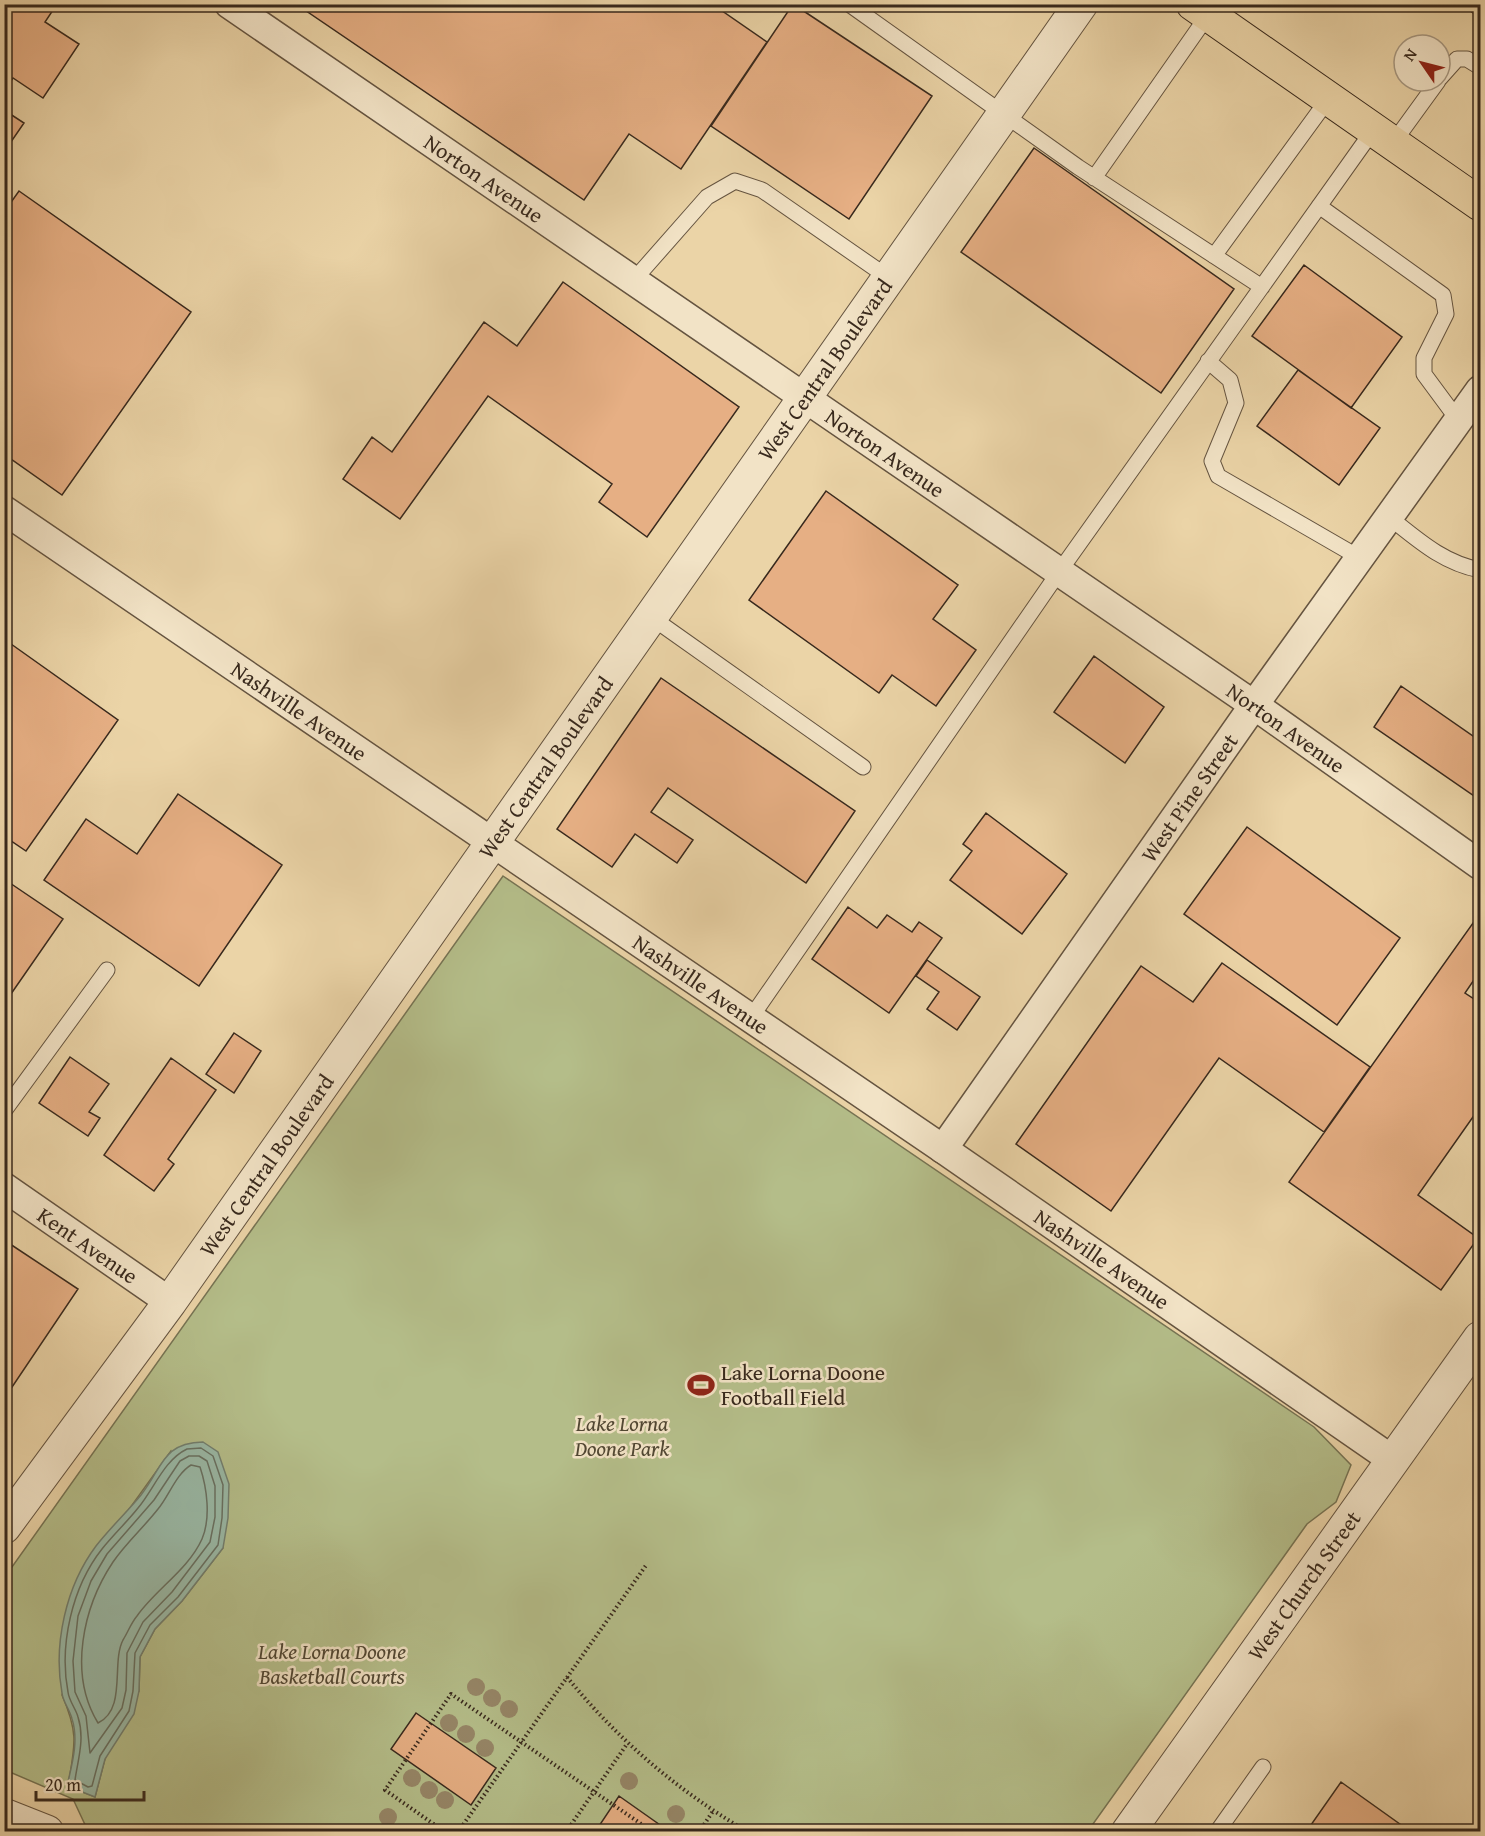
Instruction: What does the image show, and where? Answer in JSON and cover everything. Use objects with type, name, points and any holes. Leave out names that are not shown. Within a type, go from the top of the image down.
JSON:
[{"type":"main road","points":[[1201,10],[1480,204]]},
{"type":"street","name":"Norton Avenue","points":[[229,4],[1254,705],[1480,865]]},
{"type":"street","name":"West Central Boulevard","points":[[4,1527],[170,1302],[1081,4]]},
{"type":"street","name":"West Pine Street","points":[[943,1149],[1254,705],[1480,390]]},
{"type":"street","name":"Nashville Avenue","points":[[4,510],[491,844],[943,1149],[1394,1461]]},
{"type":"street","name":"Kent Avenue","points":[[4,1187],[170,1302]]},
{"type":"street","name":"West Church Street","points":[[1135,1829],[1480,1338]]},
{"type":"street","points":[[4,1815],[47,1832]]},
{"type":"lane","points":[[849,4],[1094,178],[1262,288]]},
{"type":"lane","points":[[1094,178],[1201,10]]},
{"type":"lane","points":[[1452,64],[1457,58],[1467,59],[1480,67]]},
{"type":"lane","points":[[750,1019],[1059,572],[1319,206],[1425,93]]},
{"type":"lane","points":[[1214,256],[1329,98]]},
{"type":"lane","points":[[633,281],[706,197],[735,181],[762,190],[889,278]]},
{"type":"lane","points":[[1319,206],[1443,295],[1446,314],[1424,358],[1424,374],[1458,420]]},
{"type":"lane","points":[[1208,361],[1230,381],[1236,403],[1212,461],[1218,476],[1360,558]]},
{"type":"lane","points":[[1389,517],[1438,555],[1460,566],[1480,570]]},
{"type":"lane","points":[[651,616],[863,767]]},
{"type":"lane","points":[[4,1111],[107,970]]},
{"type":"lane","points":[[1217,1832],[1263,1767]]},
{"type":"path","points":[[458,1832],[647,1564]]},
{"type":"path","points":[[567,1677],[592,1708],[627,1744],[713,1811],[748,1832]]},
{"type":"path","points":[[445,1832],[385,1790],[451,1694],[652,1832]]},
{"type":"path","points":[[566,1832],[627,1744]]},
{"type":"path","points":[[699,1832],[713,1811]]},
{"type":"green space","name":"Lake Lorna Doone Park","points":[[503,876],[1314,1427],[1351,1465],[1336,1502],[1307,1524],[1088,1831],[88,1831],[73,1799],[5,1770],[4,1574],[12,1567]],"holes":[[[171,1451],[223,1548],[182,1601],[155,1629],[140,1657],[139,1691],[105,1759],[95,1797],[68,1786],[74,1740],[71,1720],[62,1695],[122,1519]]]},
{"type":"water","points":[[203,1442],[218,1452],[229,1484],[228,1518],[223,1548],[182,1601],[155,1629],[140,1657],[139,1691],[134,1714],[105,1759],[95,1797],[67,1786],[75,1736],[71,1716],[63,1696],[60,1674],[59,1655],[64,1616],[77,1579],[96,1546],[141,1495],[165,1458],[179,1447],[189,1443]]},
{"type":"building","points":[[4,4],[57,4],[45,22],[79,44],[43,98],[13,78],[4,91]]},
{"type":"building","points":[[296,4],[712,4],[767,42],[681,169],[629,134],[584,200]]},
{"type":"building","points":[[793,4],[932,96],[849,219],[711,126]]},
{"type":"building","points":[[1461,4],[1480,4],[1480,18]]},
{"type":"building","points":[[4,110],[24,123],[4,152]]},
{"type":"building","points":[[1034,148],[1234,289],[1161,393],[961,252]]},
{"type":"building","points":[[19,191],[191,312],[62,495],[4,454],[4,212]]},
{"type":"building","points":[[1304,265],[1402,337],[1351,408],[1252,336]]},
{"type":"building","points":[[563,282],[739,407],[647,537],[599,502],[612,484],[488,396],[400,519],[343,479],[372,437],[392,452],[484,322],[517,346]]},
{"type":"building","points":[[1298,370],[1380,428],[1339,485],[1257,426]]},
{"type":"building","points":[[826,491],[958,585],[933,619],[976,650],[936,706],[892,675],[879,693],[749,600]]},
{"type":"building","points":[[4,639],[118,720],[26,851],[4,836]]},
{"type":"building","points":[[1094,656],[1164,707],[1125,763],[1054,712]]},
{"type":"building","points":[[661,678],[855,811],[806,883],[668,788],[651,812],[693,840],[677,863],[635,834],[612,867],[557,829]]},
{"type":"building","points":[[1401,686],[1480,741],[1480,800],[1374,727]]},
{"type":"building","points":[[178,794],[282,865],[199,986],[44,880],[86,819],[137,854]]},
{"type":"building","points":[[986,813],[1067,874],[1022,934],[950,880],[972,851],[963,844]]},
{"type":"building","points":[[1247,827],[1400,938],[1337,1025],[1184,914]]},
{"type":"building","points":[[4,879],[63,919],[4,1004]]},
{"type":"building","points":[[848,907],[877,928],[887,915],[912,932],[919,922],[942,938],[889,1013],[812,959]]},
{"type":"building","points":[[1473,923],[1480,929],[1480,971],[1465,993],[1480,1003],[1480,1107],[1418,1195],[1478,1238],[1441,1290],[1289,1182]]},
{"type":"building","points":[[927,960],[980,997],[957,1030],[927,1009],[939,992],[916,976]]},
{"type":"building","points":[[1222,963],[1370,1067],[1324,1132],[1219,1058],[1111,1211],[1016,1144],[1141,966],[1193,1002]]},
{"type":"building","points":[[234,1033],[261,1051],[234,1093],[206,1074]]},
{"type":"building","points":[[70,1057],[109,1084],[89,1112],[100,1118],[88,1136],[39,1103]]},
{"type":"building","points":[[171,1058],[216,1090],[168,1159],[174,1164],[154,1191],[104,1155]]},
{"type":"building","points":[[4,1240],[78,1289],[4,1399]]},
{"type":"building","points":[[416,1713],[496,1768],[471,1805],[391,1749]]},
{"type":"building","points":[[1341,1782],[1411,1832],[1306,1832]]},
{"type":"building","points":[[619,1796],[670,1832],[595,1832]]},
{"type":"place","name":"Lake Lorna Doone Football Field","points":[[701,1385]]},
{"type":"park label","name":"Lake Lorna Doone Basketball Courts","points":[[332,1664]]}]
